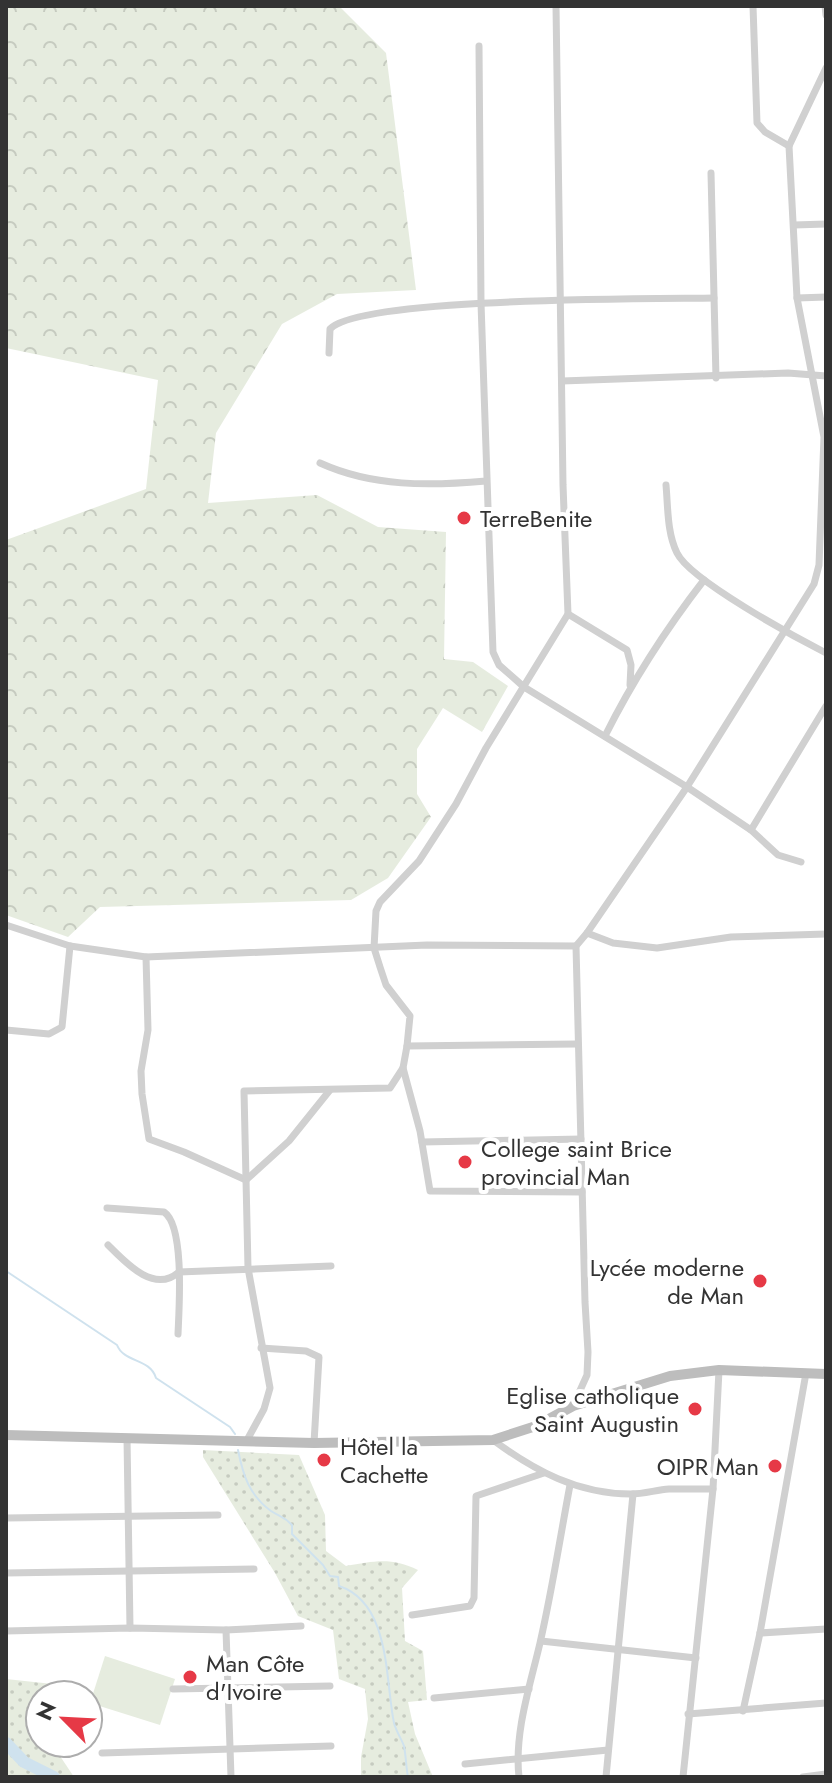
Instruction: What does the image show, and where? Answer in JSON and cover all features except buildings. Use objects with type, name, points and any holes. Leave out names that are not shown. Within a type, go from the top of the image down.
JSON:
[{"type":"main road","points":[[6,1435],[314,1443],[493,1440],[536,1426],[573,1406],[670,1376],[719,1370],[826,1374]]},
{"type":"street","points":[[246,1442],[269,1399],[270,1379],[261,1348],[248,1268],[244,1091],[390,1088],[403,1068],[410,1016],[386,985],[374,948],[373,923],[380,902],[419,861],[568,614],[556,6]]},
{"type":"street","points":[[753,6],[757,123],[765,132],[789,146]]},
{"type":"street","points":[[825,6],[826,15]]},
{"type":"street","points":[[479,46],[481,303],[493,652],[499,665],[524,687],[687,787],[751,830],[778,855],[801,862]]},
{"type":"street","points":[[573,1406],[587,1375],[588,1352],[576,946],[687,787],[814,584],[819,565],[824,437],[797,298],[789,146],[826,68]]},
{"type":"street","points":[[711,173],[716,378]]},
{"type":"street","points":[[794,225],[826,224]]},
{"type":"street","points":[[797,298],[826,297]]},
{"type":"street","points":[[329,353],[330,329],[344,320],[367,314],[481,303],[714,298]]},
{"type":"street","points":[[562,381],[716,378],[788,373],[826,376]]},
{"type":"street","points":[[320,463],[371,480],[441,485],[486,481]]},
{"type":"street","points":[[666,485],[673,546],[683,563],[704,580],[826,653]]},
{"type":"street","points":[[605,736],[630,688],[672,621],[704,580]]},
{"type":"street","points":[[568,614],[629,652],[630,688]]},
{"type":"street","points":[[751,830],[826,706]]},
{"type":"street","points":[[6,925],[70,946],[146,957],[374,948],[576,946]]},
{"type":"street","points":[[587,933],[613,943],[657,948],[731,937],[826,934]]},
{"type":"street","points":[[6,1030],[49,1034],[62,1027],[70,946]]},
{"type":"street","points":[[146,957],[148,1030],[141,1071],[147,1134],[156,1143],[246,1180]]},
{"type":"street","points":[[407,1046],[577,1044]]},
{"type":"street","points":[[403,1068],[422,1142],[428,1189],[582,1192]]},
{"type":"street","points":[[246,1180],[289,1141],[330,1090]]},
{"type":"street","points":[[422,1142],[581,1139]]},
{"type":"street","points":[[107,1208],[164,1212],[170,1216],[174,1224],[179,1272],[178,1334]]},
{"type":"street","points":[[108,1245],[140,1275],[155,1279],[172,1278],[179,1272],[331,1266]]},
{"type":"street","points":[[261,1348],[306,1351],[319,1357],[314,1443]]},
{"type":"street","points":[[683,1777],[713,1489],[719,1370]]},
{"type":"street","points":[[743,1711],[760,1633],[806,1373]]},
{"type":"street","points":[[127,1438],[130,1628]]},
{"type":"street","points":[[493,1440],[544,1473],[570,1485],[633,1494],[668,1489],[713,1489]]},
{"type":"street","points":[[412,1615],[470,1606],[474,1598],[476,1496],[544,1473]]},
{"type":"street","points":[[519,1777],[517,1760],[529,1689],[570,1485]]},
{"type":"street","points":[[606,1777],[633,1494]]},
{"type":"street","points":[[6,1518],[218,1515]]},
{"type":"street","points":[[6,1573],[254,1569]]},
{"type":"street","points":[[6,1631],[130,1628],[226,1630],[301,1626]]},
{"type":"street","points":[[760,1633],[826,1629]]},
{"type":"street","points":[[226,1630],[231,1777]]},
{"type":"street","points":[[541,1641],[696,1658]]},
{"type":"street","points":[[173,1689],[330,1686]]},
{"type":"street","points":[[434,1698],[529,1689]]},
{"type":"street","points":[[688,1714],[826,1703]]},
{"type":"street","points":[[104,1753],[331,1746]]},
{"type":"street","points":[[465,1764],[608,1750]]},
{"type":"street","points":[[803,1777],[826,1774]]},
{"type":"green space","points":[[6,6],[339,6],[386,53],[416,290],[337,294],[282,324],[216,433],[208,503],[317,495],[378,527],[446,532],[444,659],[473,662],[508,686],[482,732],[443,708],[417,749],[417,794],[431,817],[388,878],[351,900],[100,907],[68,937],[6,915],[6,540],[146,489],[158,380],[6,348]]},
{"type":"green space","points":[[203,1450],[299,1455],[325,1515],[326,1551],[346,1566],[391,1562],[418,1570],[402,1588],[405,1641],[423,1651],[427,1700],[408,1702],[415,1734],[433,1777],[361,1777],[368,1719],[365,1689],[339,1679],[333,1630],[298,1616],[203,1457]]},
{"type":"green space","points":[[105,1656],[175,1679],[160,1725],[104,1707],[104,1679],[98,1679]]},
{"type":"green space","points":[[6,1679],[24,1681],[24,1759],[62,1759],[74,1777],[6,1777]]},
{"type":"waterway","points":[[6,1271],[117,1345],[125,1355],[148,1367],[156,1378],[230,1427],[235,1434]]},
{"type":"waterway","points":[[238,1450],[245,1476],[257,1498],[292,1525],[292,1534],[330,1576],[338,1577],[339,1586],[356,1595],[377,1625],[383,1645],[394,1723],[404,1746],[408,1777]]},
{"type":"waterway","points":[[6,1743],[24,1762],[54,1777]]},
{"type":"place","name":"TerreBenite","points":[[464,518]]},
{"type":"place","name":"College saint Brice provincial Man","points":[[465,1162]]},
{"type":"place","name":"Lycée moderne de Man","points":[[760,1281]]},
{"type":"place","name":"Eglise catholique Saint Augustin","points":[[695,1409]]},
{"type":"place","name":"Hôtel la Cachette","points":[[324,1460]]},
{"type":"place","name":"OIPR Man","points":[[775,1466]]},
{"type":"place","name":"Man Côte d'Ivoire","points":[[190,1677]]}]
